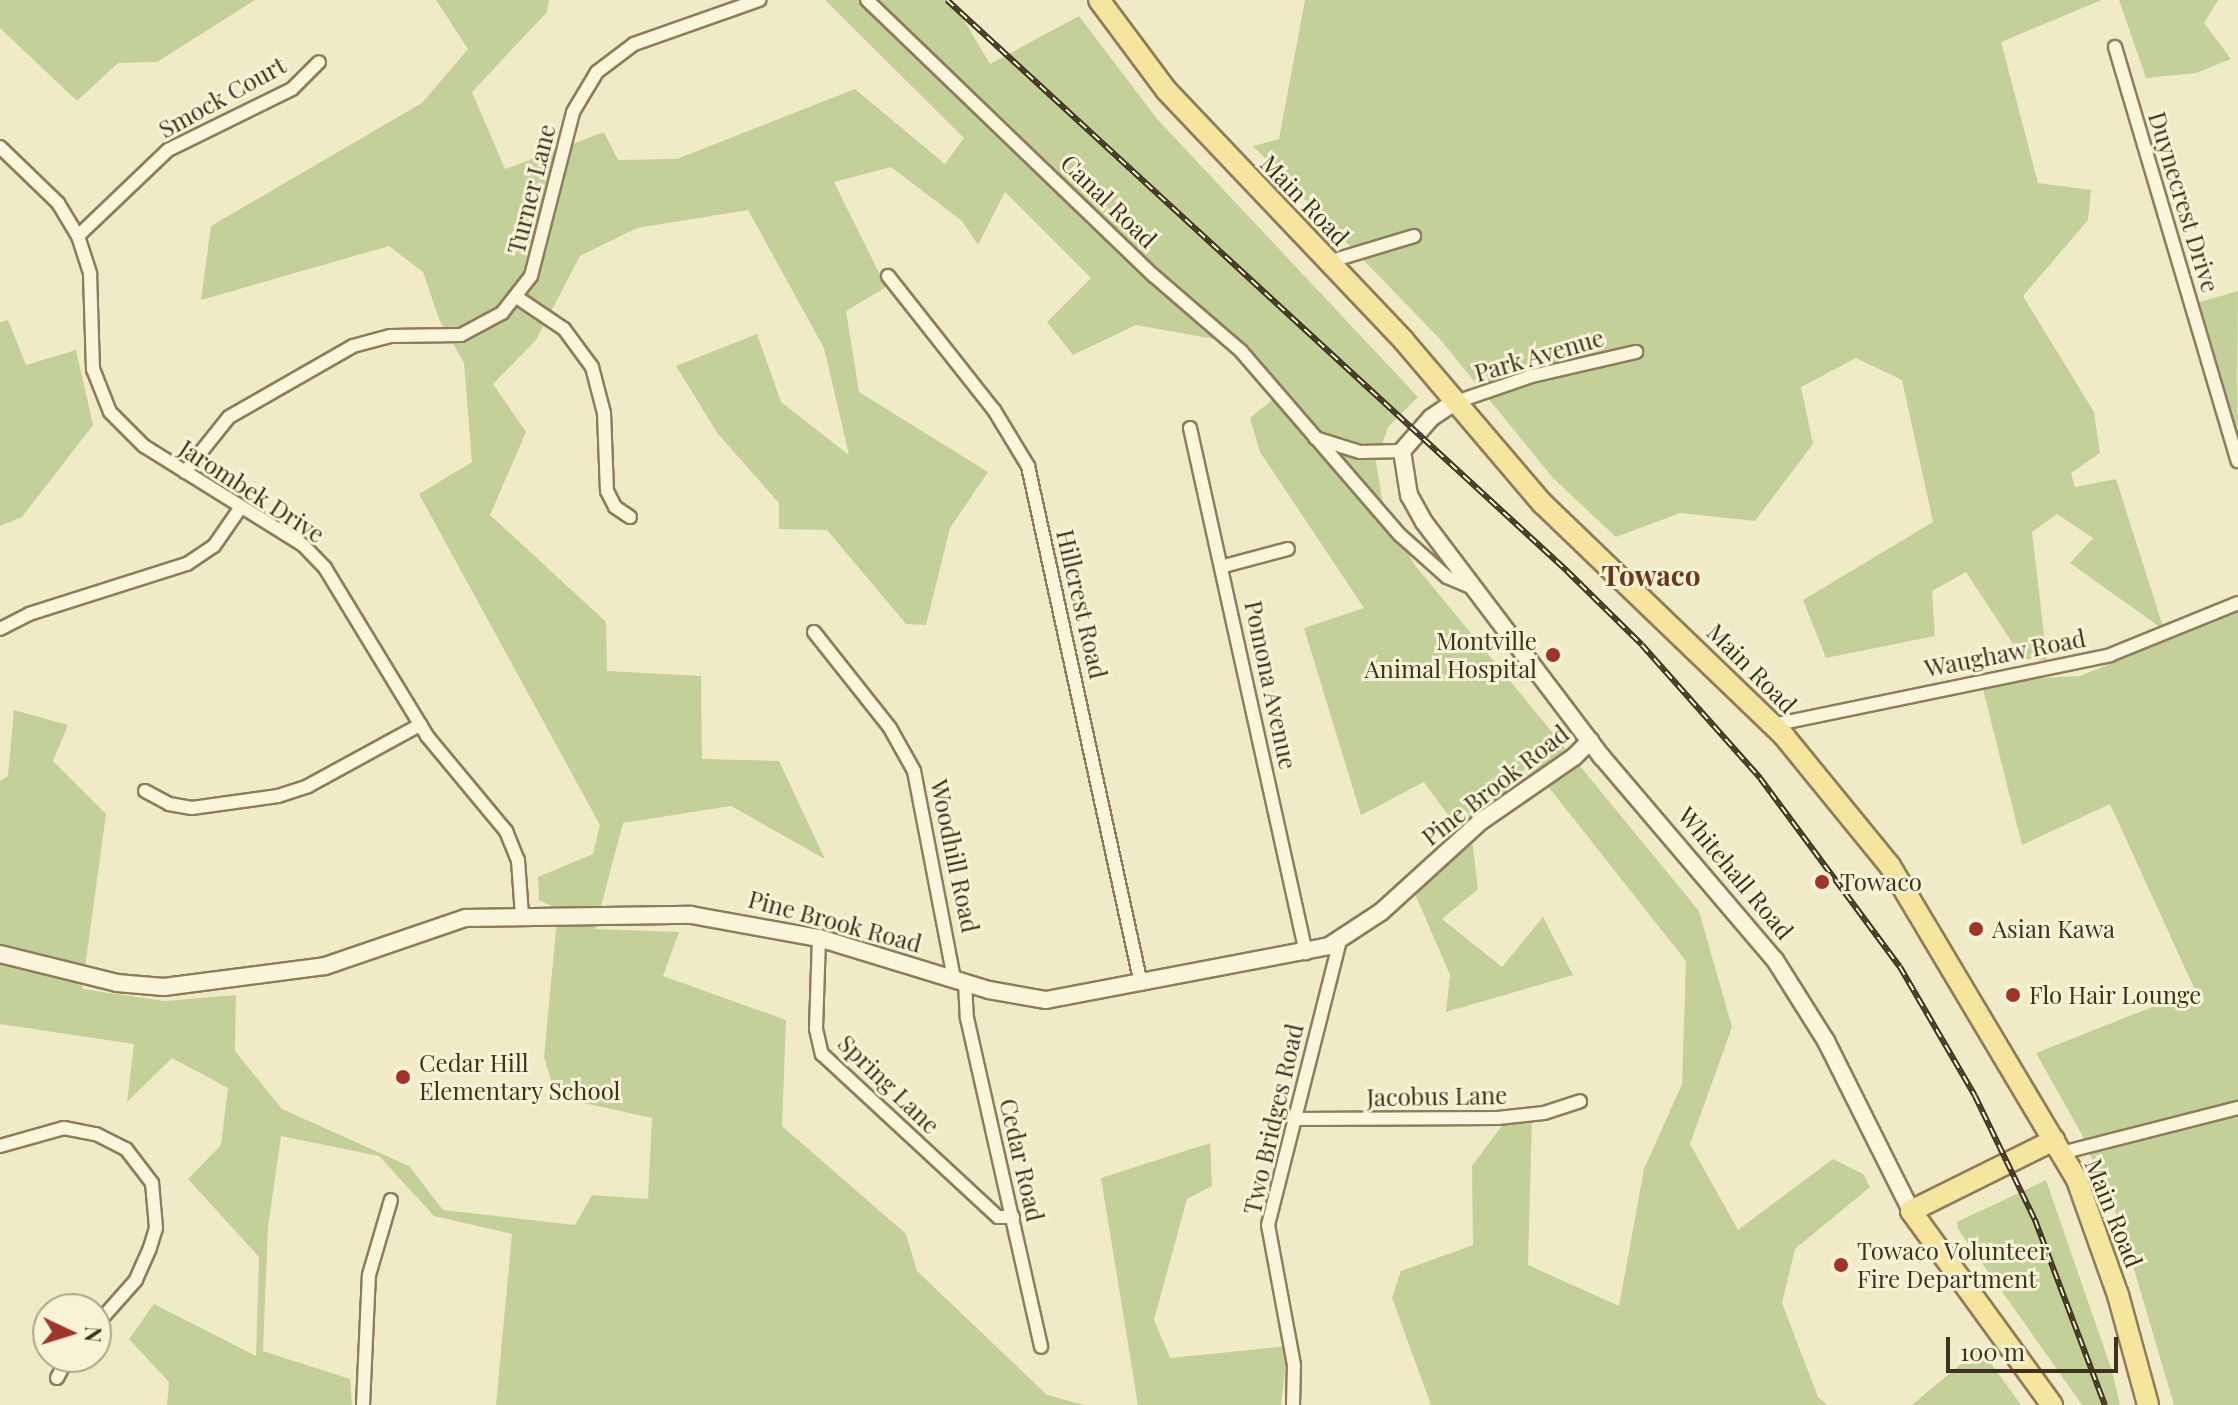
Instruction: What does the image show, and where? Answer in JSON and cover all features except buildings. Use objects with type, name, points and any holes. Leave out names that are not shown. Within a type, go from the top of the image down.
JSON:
[{"type":"main road","name":"Main Road","points":[[1099,0],[1166,90],[1404,341],[1453,403],[1542,503],[1773,725],[1904,885],[2058,1146],[2103,1251],[2148,1405]]},
{"type":"main road","points":[[1911,1211],[2058,1146]]},
{"type":"main road","name":"Whitehall Road","points":[[1911,1211],[2052,1405]]},
{"type":"street","name":"Turner Lane","points":[[185,472],[229,417],[332,357],[391,336],[461,335],[490,323],[518,298],[542,247],[573,112],[597,72],[634,44],[759,0]]},
{"type":"street","name":"Canal Road","points":[[867,0],[1154,276],[1241,351],[1400,535],[1447,577],[1470,587]]},
{"type":"street","name":"Duynecrest Drive","points":[[2115,47],[2238,461]]},
{"type":"street","name":"Smock Court","points":[[78,236],[168,150],[292,89],[319,62]]},
{"type":"street","name":"Jarombek Drive","points":[[0,147],[58,203],[78,236],[90,274],[93,369],[102,399],[125,431],[303,545],[325,568],[420,725],[506,831],[518,860],[522,916]]},
{"type":"street","points":[[1328,262],[1414,236]]},
{"type":"street","name":"Hillcrest Road","points":[[888,276],[994,410],[1028,466],[1141,984]]},
{"type":"street","points":[[518,298],[564,329],[592,367],[604,413],[607,491],[615,507],[630,517]]},
{"type":"street","name":"Park Avenue","points":[[1453,403],[1532,376],[1636,352]]},
{"type":"street","points":[[1315,438],[1360,452],[1402,451],[1431,418],[1453,403]]},
{"type":"street","name":"Pomona Avenue","points":[[1190,428],[1224,566],[1306,953]]},
{"type":"street","name":"Whitehall Road","points":[[1402,451],[1409,495],[1470,587],[1590,741],[1751,928],[1792,983],[1911,1211]]},
{"type":"street","points":[[0,629],[29,614],[187,564],[214,546],[241,507]]},
{"type":"street","points":[[1224,566],[1288,549]]},
{"type":"street","name":"Waughaw Road","points":[[1773,725],[2099,658],[2238,603]]},
{"type":"street","name":"Woodhill Road","points":[[814,632],[890,728],[914,771],[960,980]]},
{"type":"street","points":[[145,791],[169,804],[192,808],[278,796],[308,786],[420,725]]},
{"type":"street","name":"Pine Brook Road","points":[[0,954],[117,983],[164,987],[325,966],[445,922],[522,916],[707,916],[819,938],[960,980],[1046,1000],[1306,953],[1340,940],[1381,912],[1480,822],[1574,757],[1590,741]]},
{"type":"street","name":"Spring Lane","points":[[819,938],[816,1029],[822,1054],[998,1217],[1013,1217]]},
{"type":"street","name":"Two Bridges Road","points":[[1293,1405],[1294,1365],[1268,1225],[1340,940]]},
{"type":"street","name":"Cedar Road","points":[[960,980],[1041,1347]]},
{"type":"street","name":"Jacobus Lane","points":[[1293,1119],[1498,1118],[1544,1113],[1580,1101]]},
{"type":"street","points":[[2058,1146],[2238,1108]]},
{"type":"street","points":[[0,1146],[64,1128],[96,1134],[126,1149],[152,1183],[156,1228],[150,1248],[136,1280],[112,1307]]},
{"type":"street","points":[[363,1405],[369,1275],[391,1200]]},
{"type":"street","points":[[57,1378],[60,1373]]},
{"type":"green space","points":[[0,0],[255,0],[157,62],[118,63],[77,101],[0,28]]},
{"type":"green space","points":[[436,0],[549,0],[547,12],[472,92],[505,169],[604,132],[618,160],[677,159],[855,89],[945,164],[964,138],[825,0],[952,0],[990,64],[1079,16],[1158,120],[1418,397],[1388,427],[1376,462],[1383,505],[1414,564],[1699,911],[1732,1027],[1690,1144],[1738,1230],[1833,1159],[1863,1174],[1870,1187],[1795,1249],[1782,1303],[1818,1397],[1827,1405],[1431,1405],[1392,1298],[1401,1271],[1473,1245],[1472,1166],[1503,1124],[1532,1119],[1528,1265],[1619,1306],[1644,1169],[1682,1084],[1686,961],[1539,775],[1471,831],[1478,889],[1442,919],[1502,967],[1543,917],[1573,975],[1446,1012],[1450,975],[1412,887],[1464,837],[1424,782],[1361,815],[1304,628],[1364,608],[1260,452],[1250,418],[1277,396],[1231,342],[1136,325],[1073,355],[1047,322],[1091,278],[1005,192],[978,245],[962,221],[891,167],[834,182],[886,287],[846,311],[859,392],[988,472],[950,528],[926,625],[906,624],[827,530],[779,529],[779,503],[718,434],[676,366],[757,334],[781,402],[849,455],[824,348],[748,210],[637,228],[580,256],[536,340],[493,384],[526,432],[490,515],[606,622],[607,671],[701,676],[702,759],[779,761],[825,859],[731,806],[623,823],[595,929],[679,932],[663,976],[786,1020],[782,1126],[906,1234],[917,1271],[1047,1395],[1084,1405],[496,1405],[512,1234],[434,1216],[379,1156],[281,1136],[268,1227],[263,1351],[350,1379],[352,1405],[167,1405],[169,1382],[129,1339],[154,1304],[256,1356],[259,1257],[188,1179],[221,1145],[228,1088],[172,1058],[127,1102],[134,1044],[0,1024],[0,781],[8,776],[14,710],[68,725],[53,761],[106,814],[82,989],[165,1001],[236,995],[235,1051],[282,1109],[409,1166],[443,1210],[575,1225],[592,1195],[648,1199],[652,1118],[556,1097],[544,1057],[558,909],[539,900],[538,877],[593,854],[600,825],[419,494],[472,462],[464,363],[439,319],[423,272],[389,246],[201,300],[211,226],[422,103],[468,49]]},
{"type":"green space","points":[[1305,0],[2102,0],[2001,42],[2038,183],[2091,190],[2088,220],[2023,296],[2094,412],[2100,453],[2071,473],[2075,487],[2116,479],[2164,630],[2070,563],[2093,538],[2057,514],[2032,532],[2047,660],[2023,659],[1966,572],[1932,591],[1935,636],[1826,658],[1803,600],[1933,522],[1902,380],[1856,358],[1801,387],[1813,444],[1755,521],[1680,513],[1616,537],[1553,478],[1439,338],[1253,146],[1279,139]]},
{"type":"green space","points":[[2119,0],[2218,0],[2204,23],[2231,59],[2196,73],[2146,78]]},
{"type":"green space","points":[[2238,291],[2237,376],[2238,440],[2193,304]]},
{"type":"green space","points":[[8,320],[26,365],[76,350],[93,425],[22,517],[0,526],[0,322]]},
{"type":"green space","points":[[2238,612],[2238,1405],[2174,1405],[2121,1225],[2081,1133],[2036,1053],[2195,990],[2110,804],[2022,845],[1981,681],[2080,676]]},
{"type":"green space","points":[[1210,1143],[1212,1186],[1187,1199],[1154,1320],[1170,1358],[1288,1346],[1281,1405],[1138,1405],[1101,1178]]},
{"type":"green space","points":[[2046,1180],[2112,1371],[2120,1405],[2082,1405],[1958,1229],[1957,1222]]},
{"type":"green space","points":[[1980,1348],[2021,1405],[1912,1405]]},
{"type":"railway","points":[[947,0],[1567,571],[1642,645],[1760,778],[1900,967],[1975,1096],[2035,1220],[2105,1405]]},
{"type":"place","name":"Montville Animal Hospital","points":[[1553,655]]},
{"type":"place","name":"Towaco","points":[[1822,882]]},
{"type":"place","name":"Asian Kawa","points":[[1976,929]]},
{"type":"place","name":"Flo Hair Lounge","points":[[2013,995]]},
{"type":"place","name":"Cedar Hill Elementary School","points":[[403,1077]]},
{"type":"place","name":"Towaco Volunteer Fire Department","points":[[1841,1265]]},
{"type":"district","name":"Towaco","points":[[1651,575]]}]
